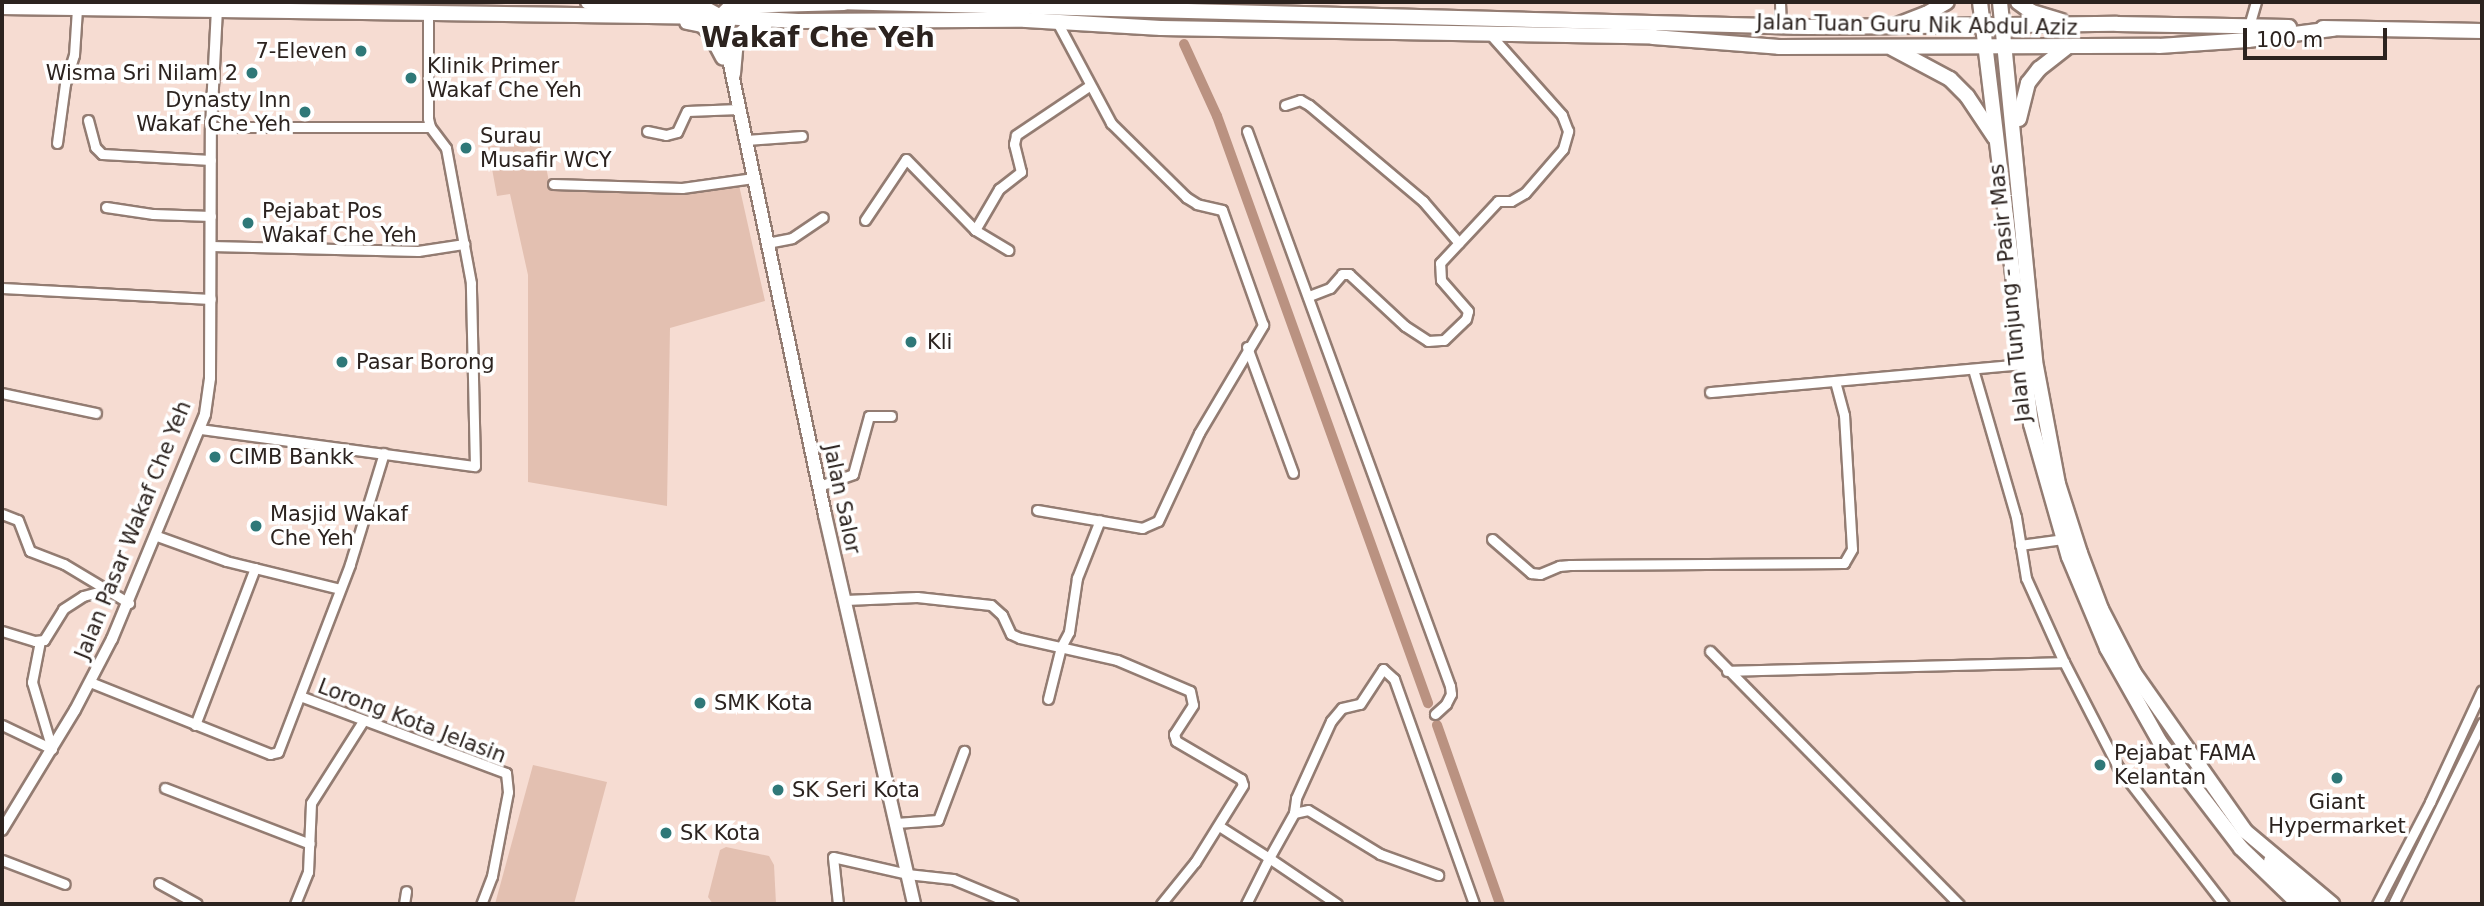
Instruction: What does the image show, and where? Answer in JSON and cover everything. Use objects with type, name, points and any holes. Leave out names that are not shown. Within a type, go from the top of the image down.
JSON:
[{"type":"main road","points":[[588,2],[699,5],[714,10],[720,17],[730,7],[736,6],[849,3]]},
{"type":"main road","name":"Jalan Tuan Guru Nik Abdul Aziz","points":[[835,2],[1249,7],[1893,28],[2068,25],[2333,29]]},
{"type":"main road","points":[[1893,28],[1947,2]]},
{"type":"main road","name":"Jalan Tunjung - Pasir Mas","points":[[1980,2],[2031,424],[2063,539],[2091,614],[2160,742],[2241,848],[2299,904]]},
{"type":"main road","name":"Jalan Tunjung - Pasir Mas","points":[[2000,2],[2015,136],[2030,316],[2045,421],[2059,484],[2080,553],[2101,609],[2134,673],[2245,831],[2332,904]]},
{"type":"main road","points":[[2018,2],[2032,12],[2056,18],[2068,25]]},
{"type":"main road","name":"Jalan Tuan Guru Nik Abdul Aziz","points":[[2,8],[630,15],[798,21],[1057,22],[1161,28],[1653,37],[1779,47],[2066,48],[2185,44],[2333,29]]},
{"type":"main road","points":[[630,15],[702,25],[714,38],[723,57]]},
{"type":"main road","name":"Jalan Salor","points":[[720,17],[717,30],[739,105]]},
{"type":"main road","name":"Jalan Salor","points":[[720,17],[819,486],[914,904]]},
{"type":"main road","points":[[733,74],[733,48],[740,33],[754,26],[798,21]]},
{"type":"main road","points":[[2333,29],[2482,31]]},
{"type":"main road","points":[[1891,47],[1950,79],[1968,96],[1996,139]]},
{"type":"main road","points":[[2015,136],[2028,83],[2039,69],[2066,48]]},
{"type":"main road","points":[[2245,831],[2313,904]]},
{"type":"street","points":[[1780,2],[1781,25]]},
{"type":"street","points":[[2249,26],[2256,2]]},
{"type":"street","points":[[57,143],[65,84],[74,55],[77,8]]},
{"type":"street","name":"Jalan Pasar Wakaf Che Yeh","points":[[2,830],[90,682],[129,603],[200,429],[210,378],[211,127],[217,10]]},
{"type":"street","points":[[200,429],[475,466],[471,283],[446,148],[430,127],[427,110],[428,13]]},
{"type":"street","points":[[1037,510],[1142,528],[1158,522],[1199,433],[1247,347],[1263,325],[1222,210],[1197,204],[1186,197],[1111,123],[1057,22]]},
{"type":"street","points":[[1309,296],[1324,293],[1342,274],[1349,274],[1413,332],[1429,341],[1444,340],[1465,319],[1468,311],[1439,274],[1440,263],[1498,201],[1511,201],[1525,193],[1563,149],[1569,131],[1562,115],[1489,33]]},
{"type":"street","points":[[975,230],[999,189],[1021,172],[1014,144],[1016,135],[1090,86]]},
{"type":"street","points":[[1284,105],[1300,100],[1309,105],[1423,201],[1459,243]]},
{"type":"street","points":[[647,131],[666,135],[677,132],[687,111],[739,105]]},
{"type":"street","points":[[88,120],[95,147],[102,154],[211,160]]},
{"type":"street","points":[[211,127],[430,127]]},
{"type":"street","points":[[1248,131],[1450,686],[1451,694],[1446,704],[1435,714]]},
{"type":"street","points":[[746,140],[802,136]]},
{"type":"street","points":[[865,220],[906,159],[975,230],[1008,250]]},
{"type":"street","points":[[553,184],[682,188],[753,178]]},
{"type":"street","points":[[106,207],[153,214],[211,216]]},
{"type":"street","points":[[767,243],[792,238],[823,217]]},
{"type":"street","points":[[211,246],[418,251],[464,244]]},
{"type":"street","points":[[2,288],[211,299]]},
{"type":"street","points":[[1247,347],[1293,473]]},
{"type":"street","points":[[1710,392],[2022,364]]},
{"type":"street","points":[[1973,369],[2016,517],[2029,587],[2064,662],[2118,767],[2224,904]]},
{"type":"street","points":[[1492,539],[1531,573],[1540,574],[1570,565],[1844,563],[1852,549],[1844,415],[1835,381]]},
{"type":"street","points":[[2,393],[96,413]]},
{"type":"street","points":[[819,486],[853,474],[869,416],[891,416]]},
{"type":"street","points":[[90,682],[195,725],[276,753],[350,564],[384,453]]},
{"type":"street","points":[[2,514],[18,520],[30,551],[64,564],[129,603]]},
{"type":"street","points":[[1048,699],[1061,647],[1069,632],[1077,578],[1100,520]]},
{"type":"street","points":[[157,536],[213,557],[340,589]]},
{"type":"street","points":[[2020,545],[2063,539]]},
{"type":"street","points":[[195,725],[255,568]]},
{"type":"street","points":[[52,749],[32,681],[40,641],[71,602],[106,590]]},
{"type":"street","points":[[845,600],[917,597],[991,605],[1002,615],[1012,634],[1117,660],[1190,691],[1193,705],[1174,734],[1176,741],[1243,782],[1242,789],[1219,826],[1161,904]]},
{"type":"street","points":[[2,631],[40,641]]},
{"type":"street","points":[[1710,652],[1959,904]]},
{"type":"street","points":[[1727,671],[2064,662]]},
{"type":"street","points":[[1246,904],[1294,813],[1296,798],[1336,712],[1360,704],[1383,668],[1390,672],[1474,904]]},
{"type":"street","points":[[2377,904],[2430,802],[2482,690]]},
{"type":"street","name":"Lorong Kota Jelasin","points":[[300,696],[506,773],[508,792],[492,876],[481,904]]},
{"type":"street","points":[[295,904],[307,872],[310,845],[308,818],[316,792],[363,721]]},
{"type":"street","points":[[2393,904],[2482,723]]},
{"type":"street","points":[[2,726],[52,749]]},
{"type":"street","points":[[896,823],[938,820],[964,751]]},
{"type":"street","points":[[164,788],[310,845]]},
{"type":"street","points":[[1294,813],[1308,810],[1380,854],[1438,875]]},
{"type":"street","points":[[1219,826],[1337,904]]},
{"type":"street","points":[[838,904],[833,857],[907,874],[953,879],[1013,904]]},
{"type":"street","points":[[2,860],[65,884]]},
{"type":"street","points":[[159,883],[197,904]]},
{"type":"street","points":[[404,904],[405,891]]},
{"type":"shaded area","points":[[540,136],[550,187],[681,192],[739,185],[765,301],[670,328],[667,506],[528,482],[528,275],[510,194],[497,196],[488,147]]},
{"type":"shaded area","points":[[533,765],[607,782],[574,904],[495,904]]},
{"type":"shaded area","points":[[726,847],[769,856],[774,865],[776,904],[713,904],[708,897],[720,850]]},
{"type":"waterway","points":[[1184,44],[1217,116],[1428,703]]},
{"type":"waterway","points":[[1437,725],[1500,904]]},
{"type":"place","name":"7-Eleven","points":[[361,51]]},
{"type":"place","name":"Wisma Sri Nilam 2","points":[[252,73]]},
{"type":"place","name":"Klinik Primer Wakaf Che Yeh","points":[[411,78]]},
{"type":"place","name":"Dynasty Inn Wakaf Che Yeh","points":[[305,112]]},
{"type":"place","name":"Surau Musafir WCY","points":[[466,148]]},
{"type":"place","name":"Pejabat Pos Wakaf Che Yeh","points":[[248,223]]},
{"type":"place","name":"Kli","points":[[911,342]]},
{"type":"place","name":"Pasar Borong","points":[[342,362]]},
{"type":"place","name":"CIMB Bankk","points":[[215,457]]},
{"type":"place","name":"Masjid Wakaf Che Yeh","points":[[256,526]]},
{"type":"place","name":"SMK Kota","points":[[700,703]]},
{"type":"place","name":"Pejabat FAMA Kelantan","points":[[2100,765]]},
{"type":"place","name":"Giant Hypermarket","points":[[2337,778]]},
{"type":"place","name":"SK Seri Kota","points":[[778,790]]},
{"type":"place","name":"SK Kota","points":[[666,833]]},
{"type":"district","name":"Wakaf Che Yeh","points":[[818,38]]}]
